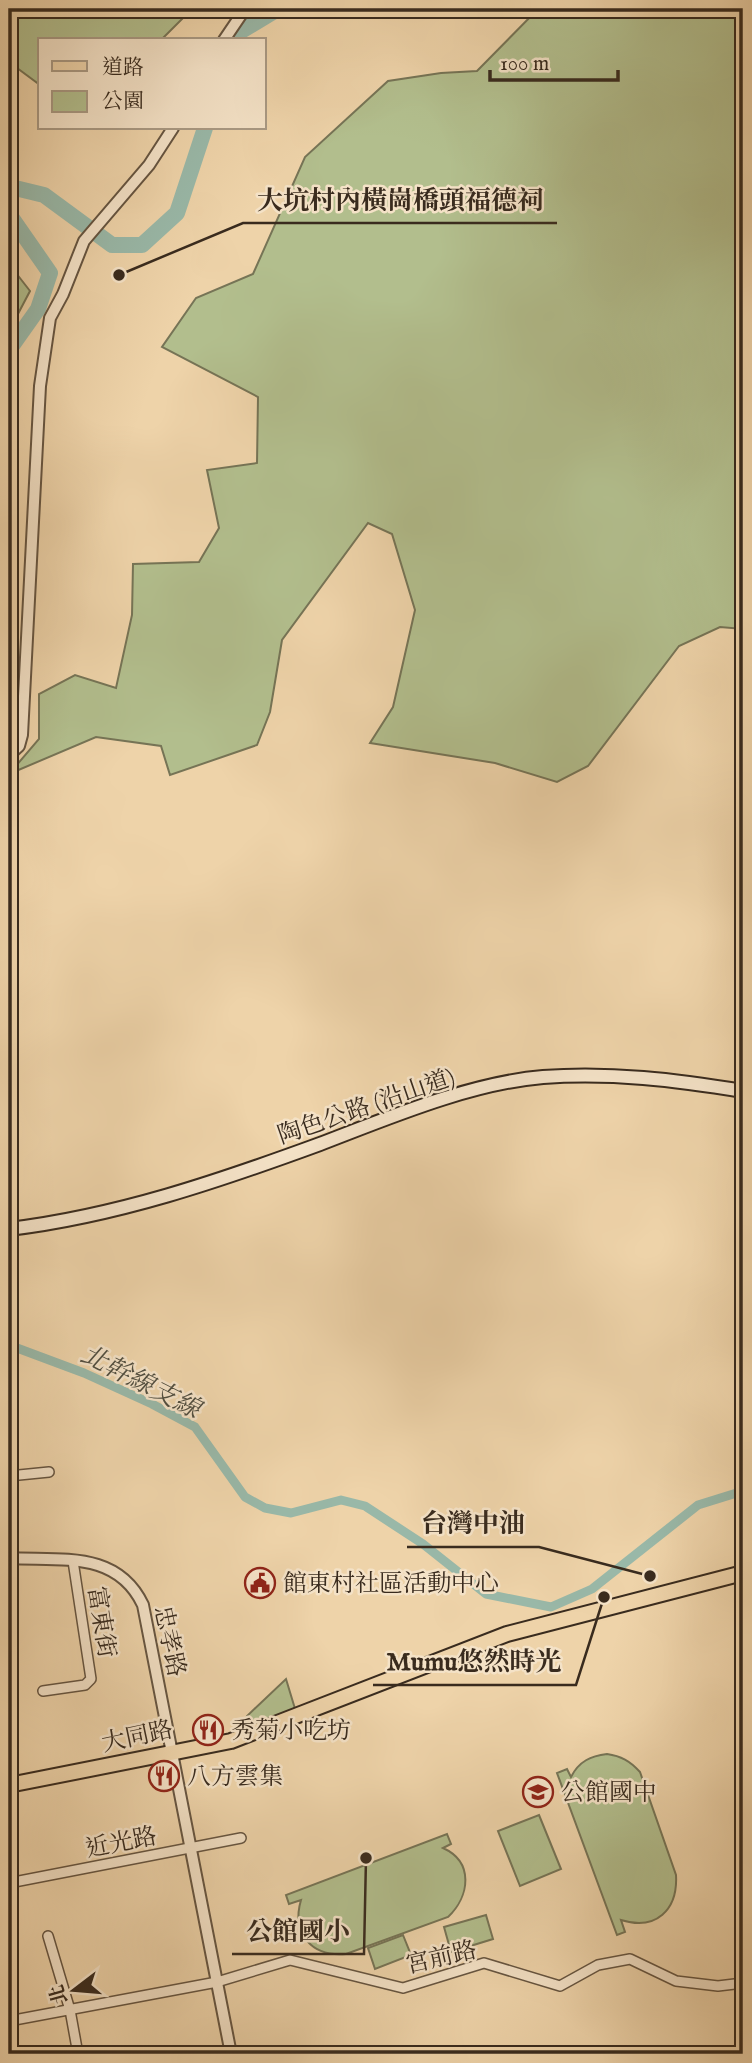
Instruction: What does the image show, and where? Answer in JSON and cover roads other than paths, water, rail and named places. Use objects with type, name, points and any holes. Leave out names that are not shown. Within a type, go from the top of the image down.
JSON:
[{"type":"main road","name":"陶色公路 (沿山道)","points":[[9,1229],[109,1212],[195,1188],[445,1099],[510,1082],[542,1077],[609,1074],[690,1082],[743,1091]]},
{"type":"main road","name":"大同路","points":[[9,1785],[231,1741],[507,1634],[743,1573]]},
{"type":"street","points":[[224,38],[245,9]]},
{"type":"street","points":[[9,755],[19,746],[22,735],[41,379],[50,318],[63,294],[84,241],[149,165],[172,130]]},
{"type":"street","points":[[9,1476],[49,1472]]},
{"type":"street","name":"忠孝路","points":[[9,1558],[98,1563],[126,1578],[143,1605],[231,2054]]},
{"type":"street","name":"富東街","points":[[43,1691],[85,1685],[91,1679],[73,1562]]},
{"type":"street","points":[[9,1661],[12,1690]]},
{"type":"street","name":"近光路","points":[[9,1883],[241,1838]]},
{"type":"street","points":[[48,1936],[70,2010],[78,2054]]},
{"type":"street","name":"宮前路","points":[[9,2021],[217,1982],[290,1961],[403,1988],[484,1963],[560,1986],[598,1965],[630,1959],[676,1981],[718,1986],[743,1983]]},
{"type":"waterway","points":[[235,38],[238,33],[278,9]]},
{"type":"waterway","points":[[9,191],[11,187],[44,195],[112,245],[142,245],[177,213],[204,130]]},
{"type":"waterway","points":[[9,214],[50,273],[38,309],[9,350]]},
{"type":"waterway","points":[[9,676],[16,701],[17,718],[9,742]]},
{"type":"waterway","name":"北幹線支線","points":[[9,1345],[84,1373],[195,1427],[245,1497],[265,1508],[291,1513],[341,1500],[365,1506],[423,1544],[486,1594],[551,1607],[592,1589],[698,1505],[743,1491]]},
{"type":"place","name":"大坑村內橫崗橋頭福德祠","points":[[119,275]]},
{"type":"place","name":"台灣中油","points":[[650,1576]]},
{"type":"place","name":"館東村社區活動中心","points":[[260,1583]]},
{"type":"place","name":"Mumu悠然時光","points":[[604,1597]]},
{"type":"place","name":"秀菊小吃坊","points":[[208,1730]]},
{"type":"place","name":"八方雲集","points":[[164,1776]]},
{"type":"place","name":"公館國中","points":[[538,1792]]},
{"type":"place","name":"公館國小","points":[[366,1858]]}]
